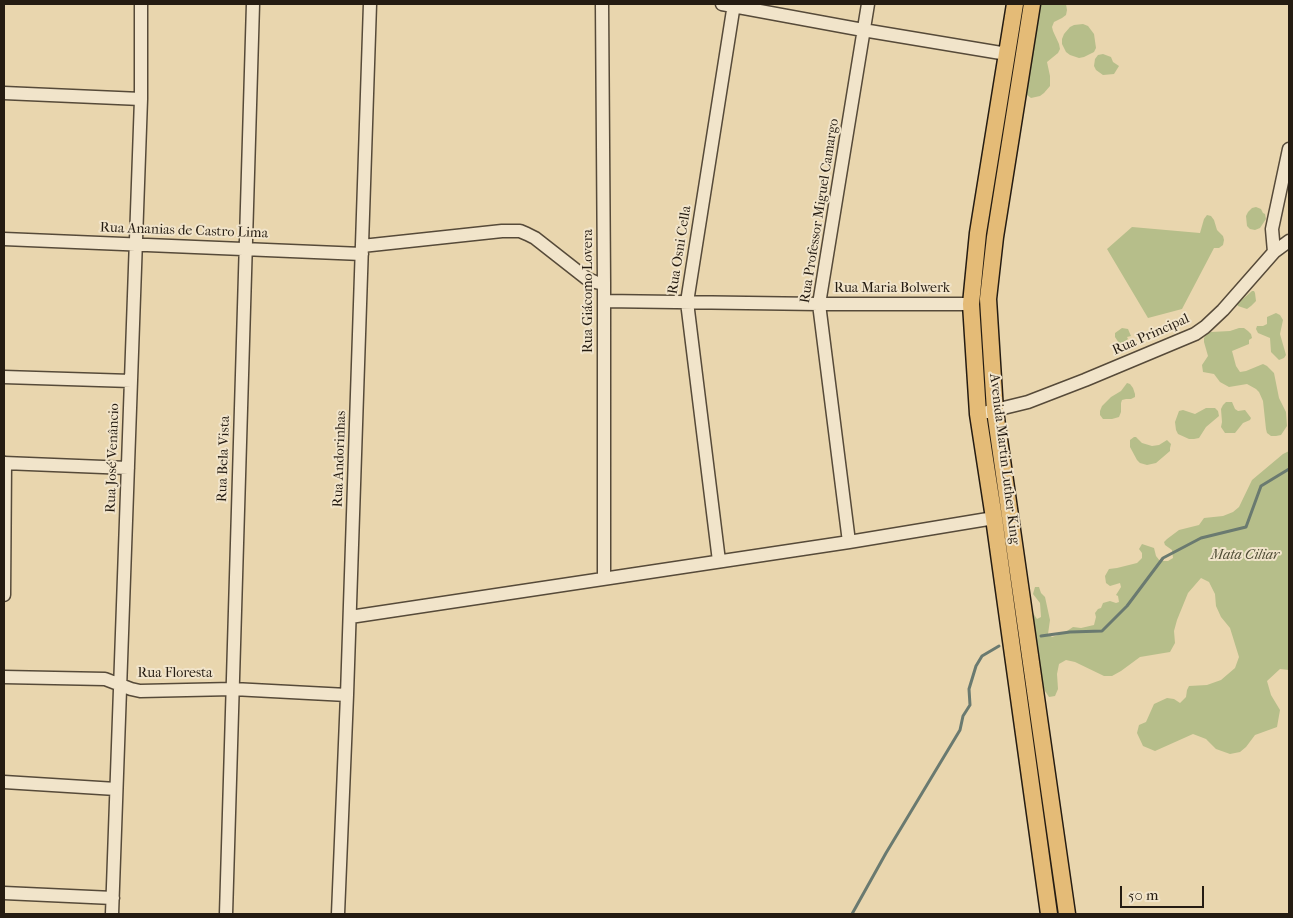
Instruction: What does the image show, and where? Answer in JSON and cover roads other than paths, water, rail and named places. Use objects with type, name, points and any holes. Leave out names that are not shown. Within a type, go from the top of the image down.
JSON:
[{"type":"main road","name":"Avenida Martin Luther King","points":[[1015,4],[978,233],[971,304],[978,414],[1049,914]]},
{"type":"main road","name":"Avenida Martin Luther King","points":[[1032,4],[995,237],[988,299],[995,411],[1067,914]]},
{"type":"main road","points":[[978,233],[995,237]]},
{"type":"street","name":"Rua José Venâncio","points":[[112,914],[131,381],[141,4]]},
{"type":"street","name":"Rua Bela Vista","points":[[226,914],[252,4]]},
{"type":"street","name":"Rua Andorinhas","points":[[338,914],[348,695],[370,4]]},
{"type":"street","name":"Rua Giácomo Lovera","points":[[602,4],[604,578]]},
{"type":"street","points":[[730,4],[863,30],[1007,54]]},
{"type":"street","name":"Rua Osni Cella","points":[[719,561],[687,302],[730,4]]},
{"type":"street","name":"Rua Professor Miguel Camargo","points":[[849,542],[818,304],[868,4]]},
{"type":"street","points":[[4,94],[140,98]]},
{"type":"street","points":[[1274,252],[1272,229],[1289,150]]},
{"type":"street","name":"Rua Ananias de Castro Lima","points":[[4,239],[246,249],[362,250],[502,231],[520,231],[536,238],[586,278],[604,284]]},
{"type":"street","name":"Rua Principal","points":[[978,414],[1028,402],[1195,334],[1223,310],[1274,252],[1289,241]]},
{"type":"street","name":"Rua Maria Bolwerk","points":[[604,301],[971,304]]},
{"type":"street","points":[[4,377],[131,381]]},
{"type":"street","points":[[4,595],[4,463],[128,468]]},
{"type":"street","points":[[350,617],[849,542],[994,518]]},
{"type":"street","name":"Rua Floresta","points":[[4,677],[105,679],[140,691],[232,689],[348,695]]},
{"type":"street","points":[[4,782],[116,789]]},
{"type":"street","points":[[4,893],[113,898]]},
{"type":"waterway","points":[[1041,636],[1070,632],[1102,631],[1127,606],[1163,558],[1201,538],[1246,527],[1261,486],[1289,469]]},
{"type":"waterway","points":[[852,914],[886,853],[960,730],[963,716],[970,705],[969,689],[976,666],[982,656],[999,646]]},
{"type":"park label","name":"Mata Ciliar","points":[[1245,556]]}]
